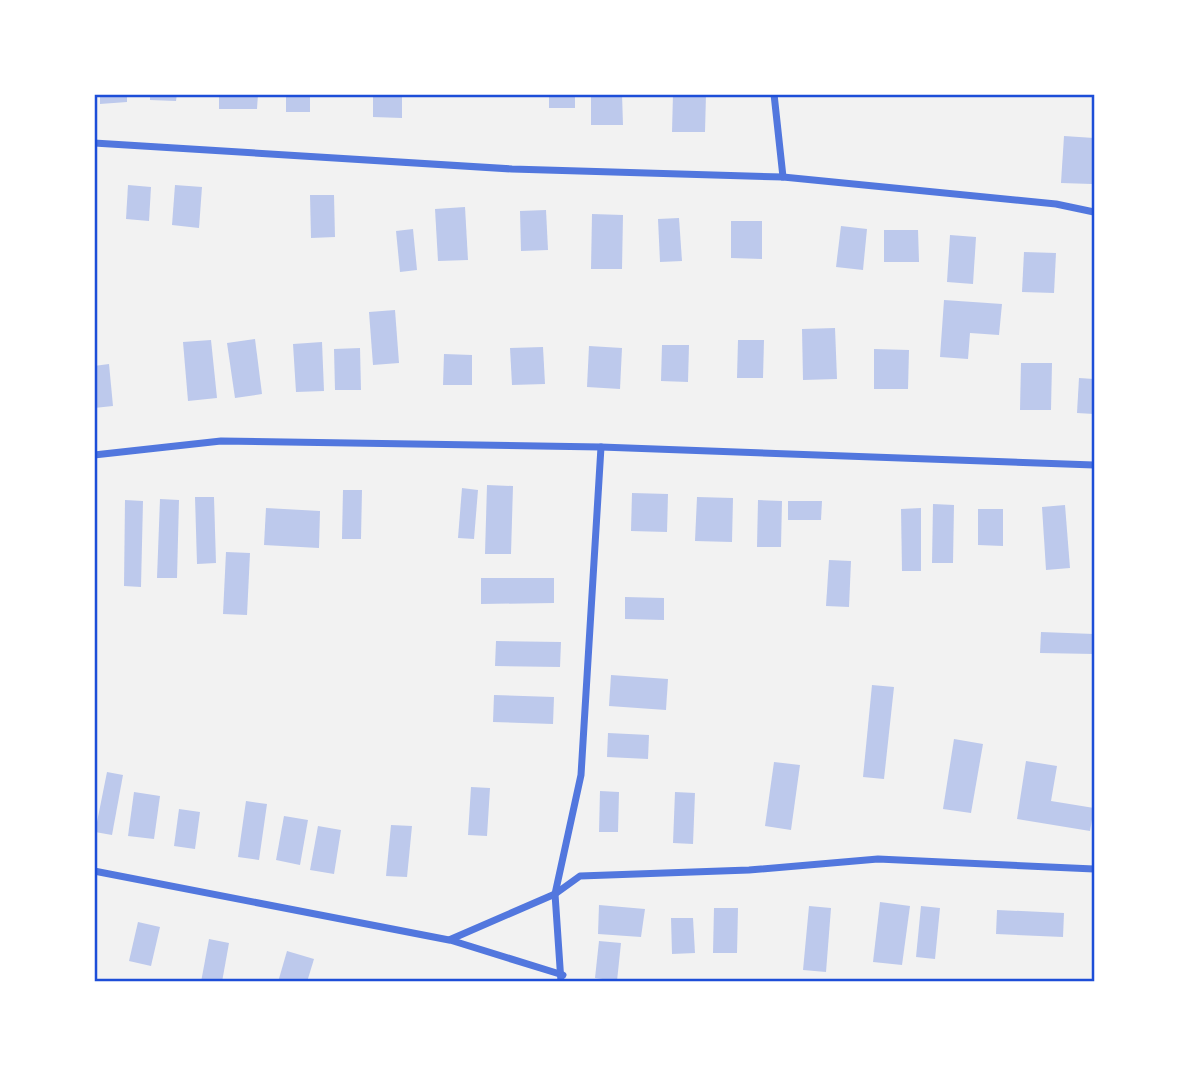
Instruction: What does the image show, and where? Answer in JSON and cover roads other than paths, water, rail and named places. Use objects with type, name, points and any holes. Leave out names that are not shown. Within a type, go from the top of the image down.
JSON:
[{"type":"street","points":[[774,94],[783,177]]},
{"type":"street","points":[[94,143],[512,169],[783,177],[1056,204],[1094,212]]},
{"type":"street","points":[[94,455],[221,441],[601,447],[1094,465]]},
{"type":"street","points":[[94,871],[449,940],[562,978],[555,894],[581,775],[601,447]]},
{"type":"street","points":[[449,940],[555,894],[580,876],[749,870],[878,859],[1094,869]]}]
